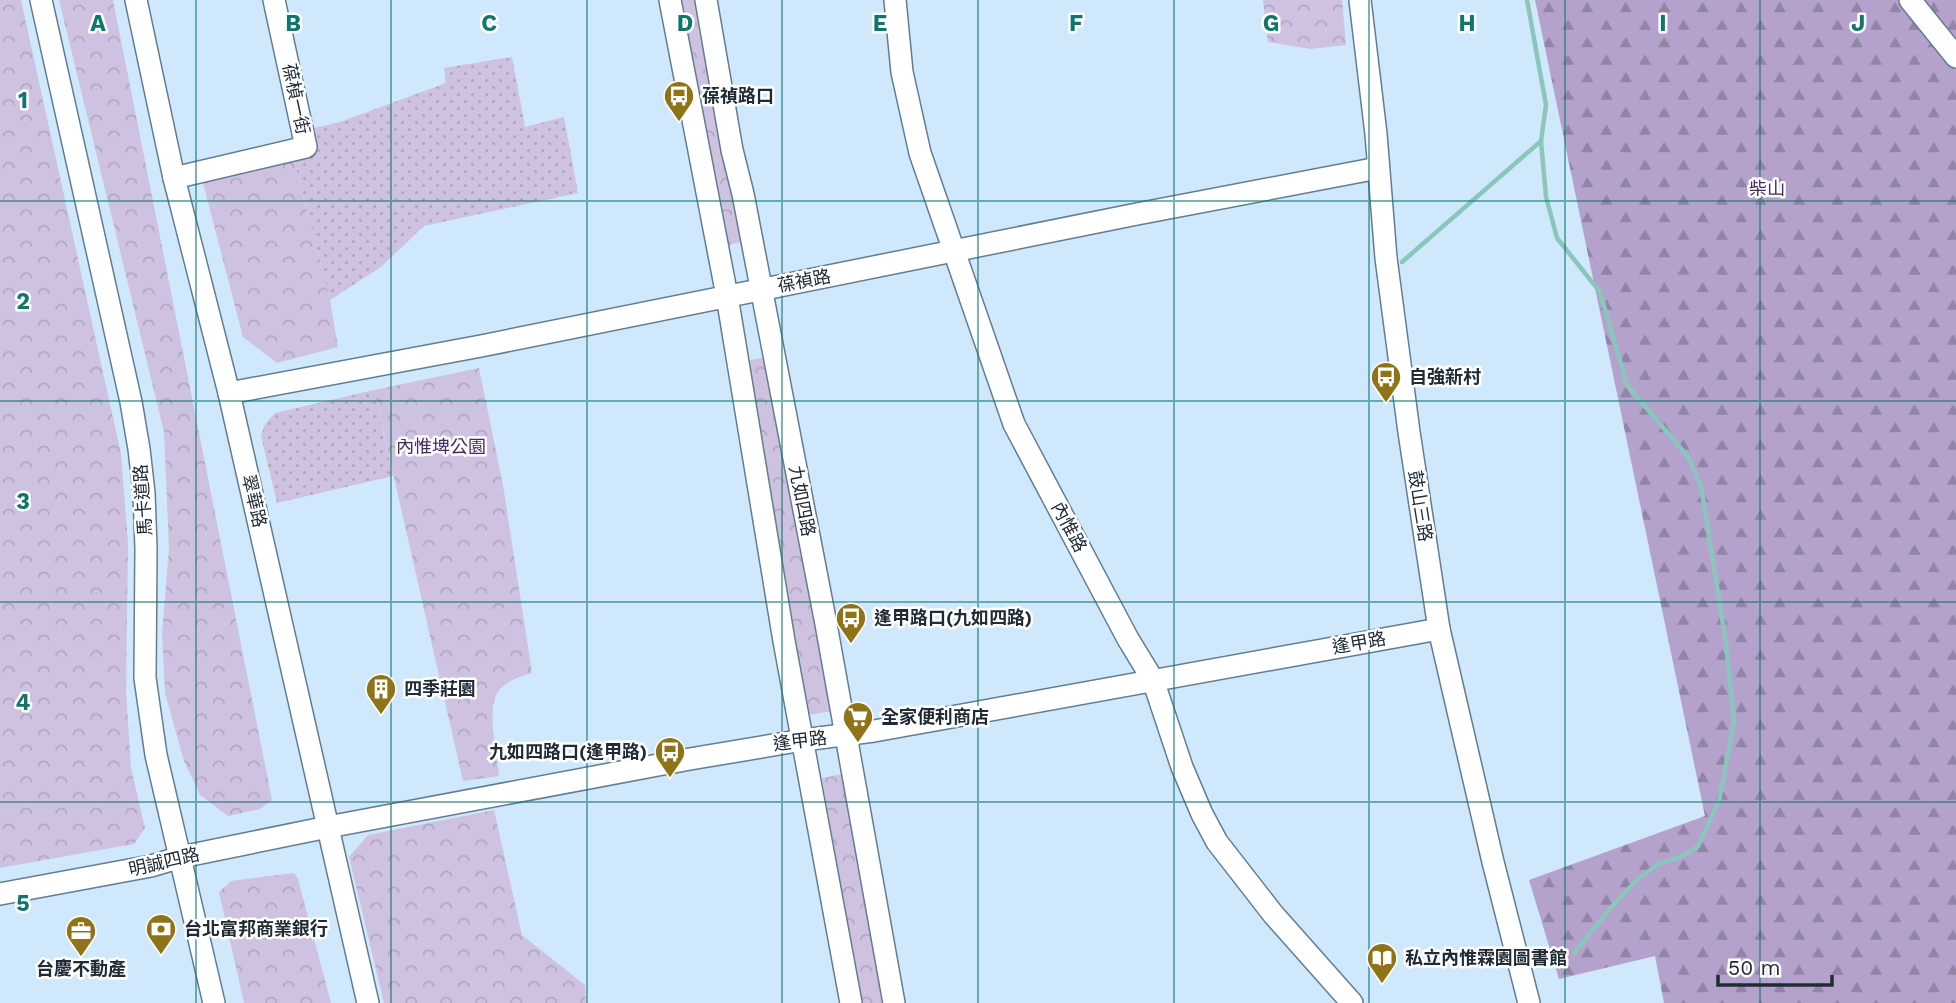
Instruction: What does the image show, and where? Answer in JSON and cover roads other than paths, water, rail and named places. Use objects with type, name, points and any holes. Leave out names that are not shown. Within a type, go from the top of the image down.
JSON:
[{"type":"street","name":"馬卡道路","points":[[41,0],[131,402],[145,493],[145,678],[156,755],[214,1003]]},
{"type":"street","name":"翠華路","points":[[136,0],[174,178],[229,393],[368,1003]]},
{"type":"street","name":"葆楨一街","points":[[174,178],[306,147],[274,0]]},
{"type":"street","points":[[670,0],[727,296],[851,1003]]},
{"type":"street","name":"九如四路","points":[[706,0],[732,150],[824,611],[894,1003]]},
{"type":"street","name":"內惟路","points":[[895,0],[902,72],[920,153],[1014,424],[1128,639],[1153,680],[1182,767],[1217,842],[1273,914],[1352,1003]]},
{"type":"street","name":"鼓山三路","points":[[1360,0],[1376,134],[1386,258],[1439,629],[1529,1003]]},
{"type":"street","points":[[1910,0],[1956,57]]},
{"type":"street","name":"葆禎路","points":[[229,393],[1378,168]]},
{"type":"street","name":"逢甲路","points":[[328,827],[690,759],[803,740],[846,736],[1439,629]]},
{"type":"street","name":"明誠四路","points":[[0,894],[151,866],[181,857],[328,827]]},
{"type":"waterway","points":[[1527,0],[1546,105],[1541,141],[1546,197],[1557,238],[1600,292],[1627,385],[1688,457],[1701,486],[1726,643],[1734,721],[1719,801],[1698,846],[1683,856],[1658,864],[1637,880],[1574,953]]},
{"type":"waterway","points":[[1402,262],[1541,141]]},
{"type":"place","name":"葆禎路口","points":[[679,123]]},
{"type":"place","name":"自強新村","points":[[1386,404]]},
{"type":"place","name":"逢甲路口(九如四路)","points":[[851,645]]},
{"type":"place","name":"四季莊園","points":[[381,716]]},
{"type":"place","name":"全家便利商店","points":[[858,744]]},
{"type":"place","name":"九如四路口(逢甲路)","points":[[670,779]]},
{"type":"place","name":"台北富邦商業銀行","points":[[161,956]]},
{"type":"place","name":"台慶不動產","points":[[81,958]]},
{"type":"place","name":"私立內惟霖園圖書館","points":[[1382,985]]},
{"type":"park label","name":"柴山","points":[[1767,189]]},
{"type":"park label","name":"內惟埤公園","points":[[441,447]]}]
